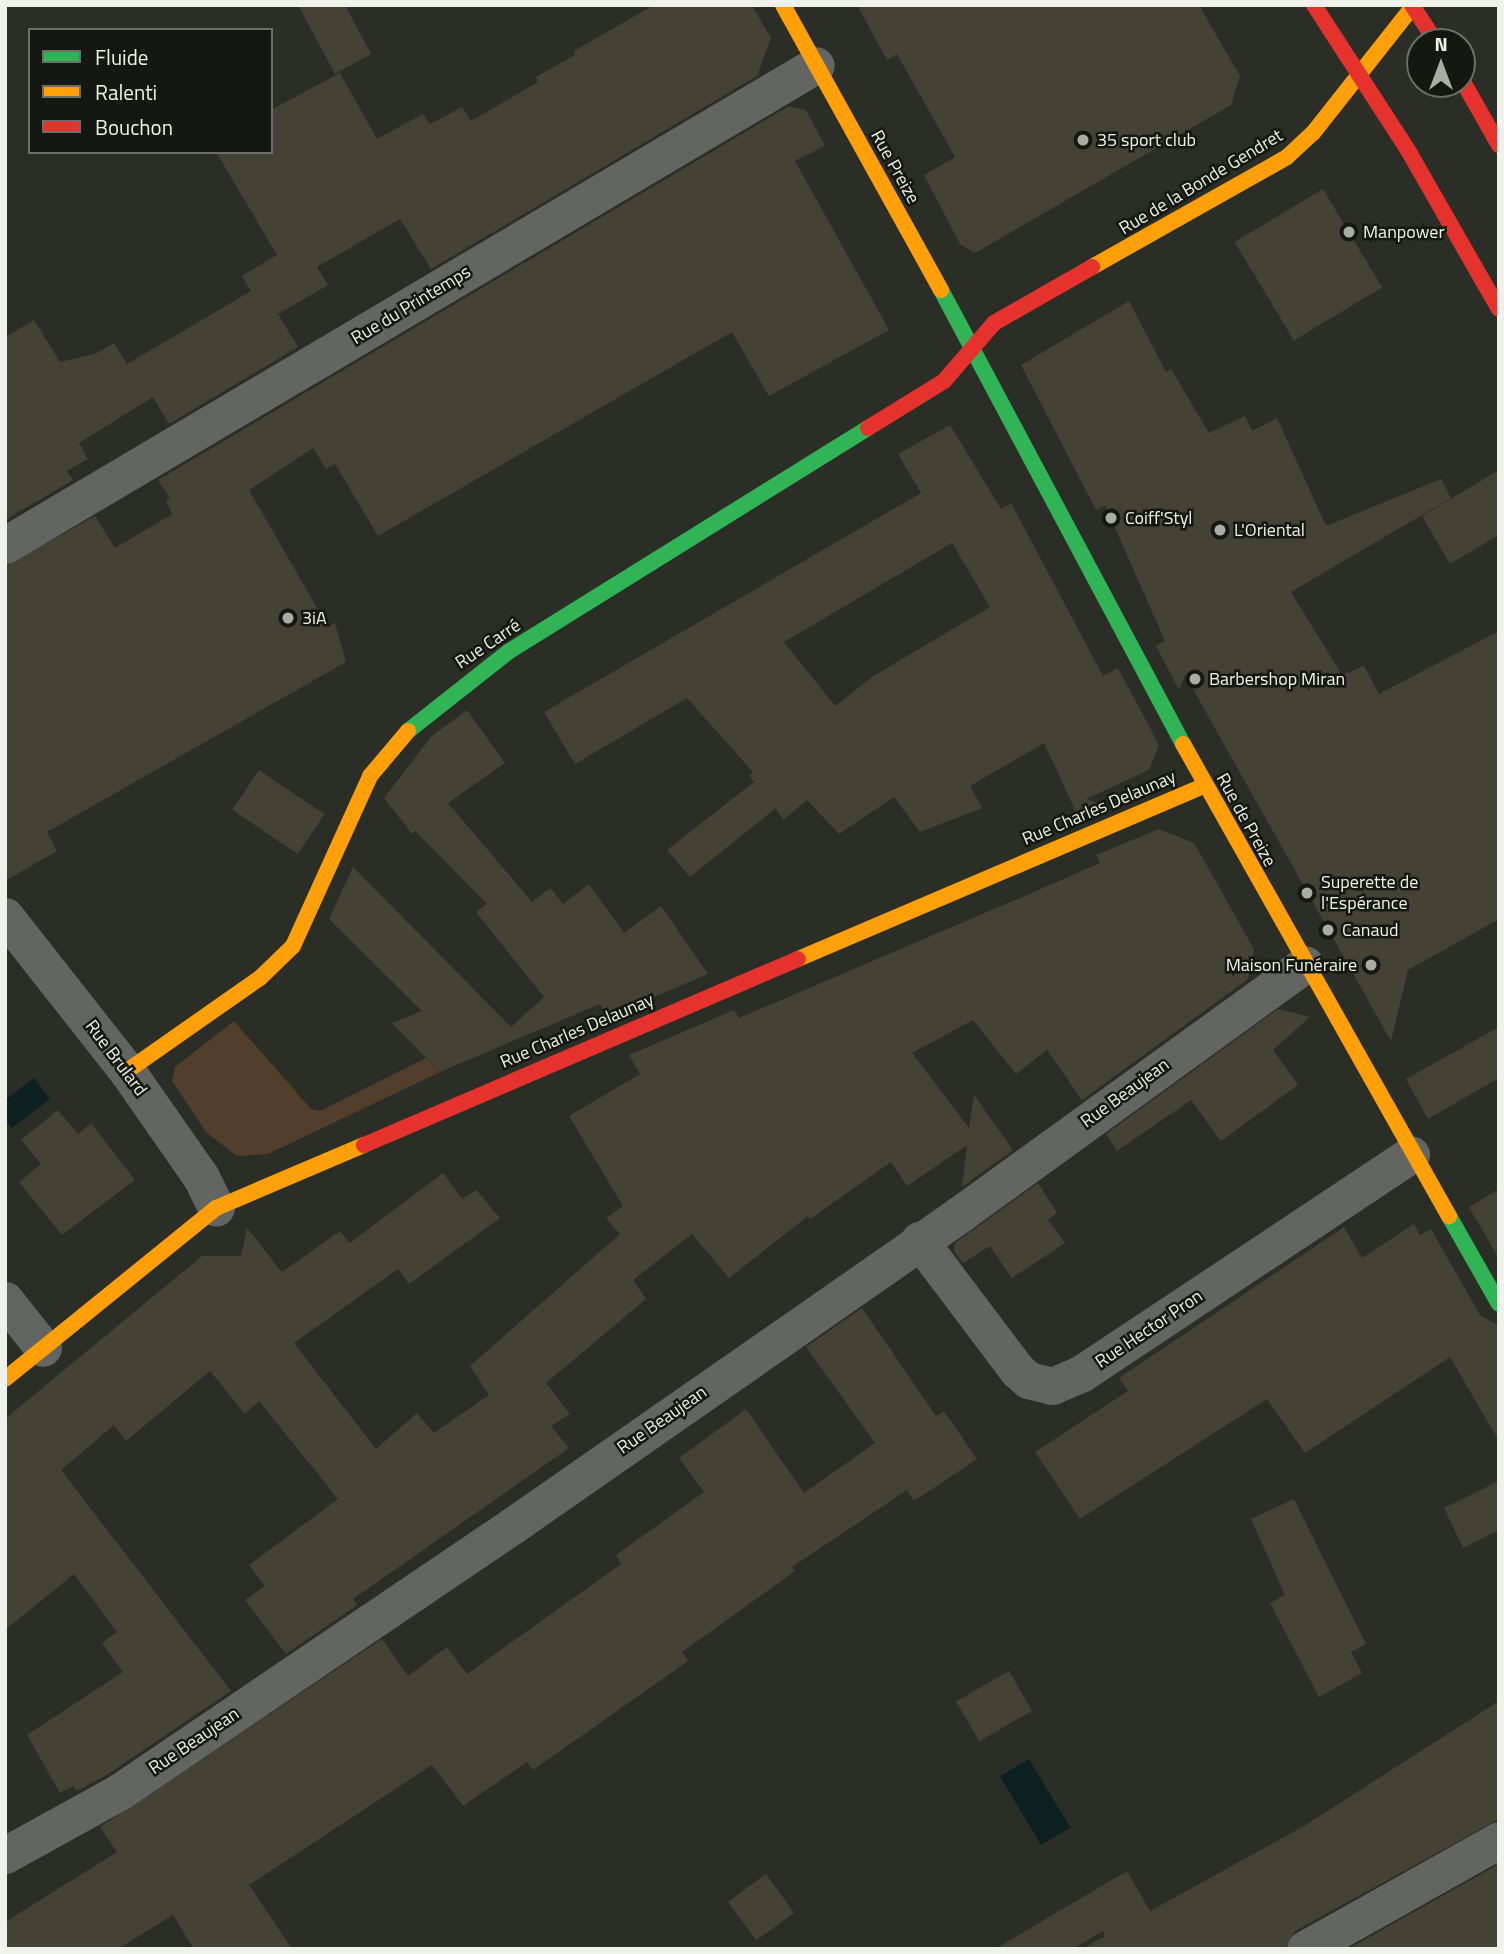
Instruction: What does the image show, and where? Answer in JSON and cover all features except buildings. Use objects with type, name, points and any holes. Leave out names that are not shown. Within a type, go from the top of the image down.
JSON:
[{"type":"street","name":"Rue Preize","points":[[783,5],[973,348]]},
{"type":"street","points":[[1314,5],[1409,152],[1499,309]]},
{"type":"street","points":[[1413,6],[1427,28]]},
{"type":"street","name":"Rue de la Bonde Gendret","points":[[973,348],[994,323],[1287,157],[1359,78],[1413,6]]},
{"type":"street","name":"Rue du Printemps","points":[[5,545],[816,65]]},
{"type":"street","points":[[1472,98],[1499,145]]},
{"type":"street","name":"Rue Carré","points":[[127,1071],[260,978],[293,946],[370,776],[417,720],[508,652],[944,380],[973,348]]},
{"type":"street","name":"Rue de Preize","points":[[973,348],[1205,785],[1411,1154],[1499,1304]]},
{"type":"street","name":"Rue Charles Delaunay","points":[[5,1379],[216,1208],[1205,785]]},
{"type":"street","name":"Rue Brulard","points":[[5,915],[127,1071],[201,1177],[216,1208]]},
{"type":"street","name":"Rue Beaujean","points":[[5,1856],[119,1792],[489,1542],[919,1240],[1305,964]]},
{"type":"street","name":"Rue Hector Pron","points":[[919,1240],[1017,1370],[1028,1380],[1052,1386],[1082,1373],[1411,1154]]},
{"type":"street","points":[[5,1300],[43,1348]]},
{"type":"street","points":[[1305,1949],[1499,1840]]},
{"type":"shaded area","points":[[234,1021],[311,1109],[320,1111],[426,1058],[440,1072],[268,1154],[237,1156],[206,1132],[172,1081],[175,1067]]},
{"type":"water","points":[[34,1078],[50,1099],[12,1128],[5,1119],[5,1100]]},
{"type":"water","points":[[1029,1759],[1070,1828],[1041,1845],[1000,1777]]},
{"type":"traffic: fast","points":[[941,290],[1183,744]]},
{"type":"traffic: fast","points":[[408,731],[508,652],[868,428]]},
{"type":"traffic: fast","points":[[1449,1216],[1499,1304]]},
{"type":"traffic: slow","points":[[783,5],[941,290]]},
{"type":"traffic: slow","points":[[1092,267],[1287,157],[1313,133],[1414,5]]},
{"type":"traffic: slow","points":[[127,1071],[260,978],[293,946],[370,776],[408,731]]},
{"type":"traffic: slow","points":[[1183,744],[1449,1216]]},
{"type":"traffic: slow","points":[[798,959],[1205,785]]},
{"type":"traffic: slow","points":[[5,1379],[216,1208],[364,1145]]},
{"type":"traffic: jam","points":[[1314,5],[1409,152],[1499,309]]},
{"type":"traffic: jam","points":[[1412,5],[1427,28]]},
{"type":"traffic: jam","points":[[1472,98],[1499,145]]},
{"type":"traffic: jam","points":[[868,428],[944,381],[994,323],[1092,267]]},
{"type":"traffic: jam","points":[[364,1145],[798,959]]},
{"type":"place","name":"35 sport club","points":[[1083,140]]},
{"type":"place","name":"Manpower","points":[[1349,232]]},
{"type":"place","name":"Coiff'Styl","points":[[1111,518]]},
{"type":"place","name":"L'Oriental","points":[[1220,530]]},
{"type":"place","name":"3iA","points":[[288,618]]},
{"type":"place","name":"Barbershop Miran","points":[[1195,679]]},
{"type":"place","name":"Superette de l'Espérance","points":[[1307,893]]},
{"type":"place","name":"Canaud","points":[[1328,930]]},
{"type":"place","name":"Maison Funéraire","points":[[1371,965]]}]
